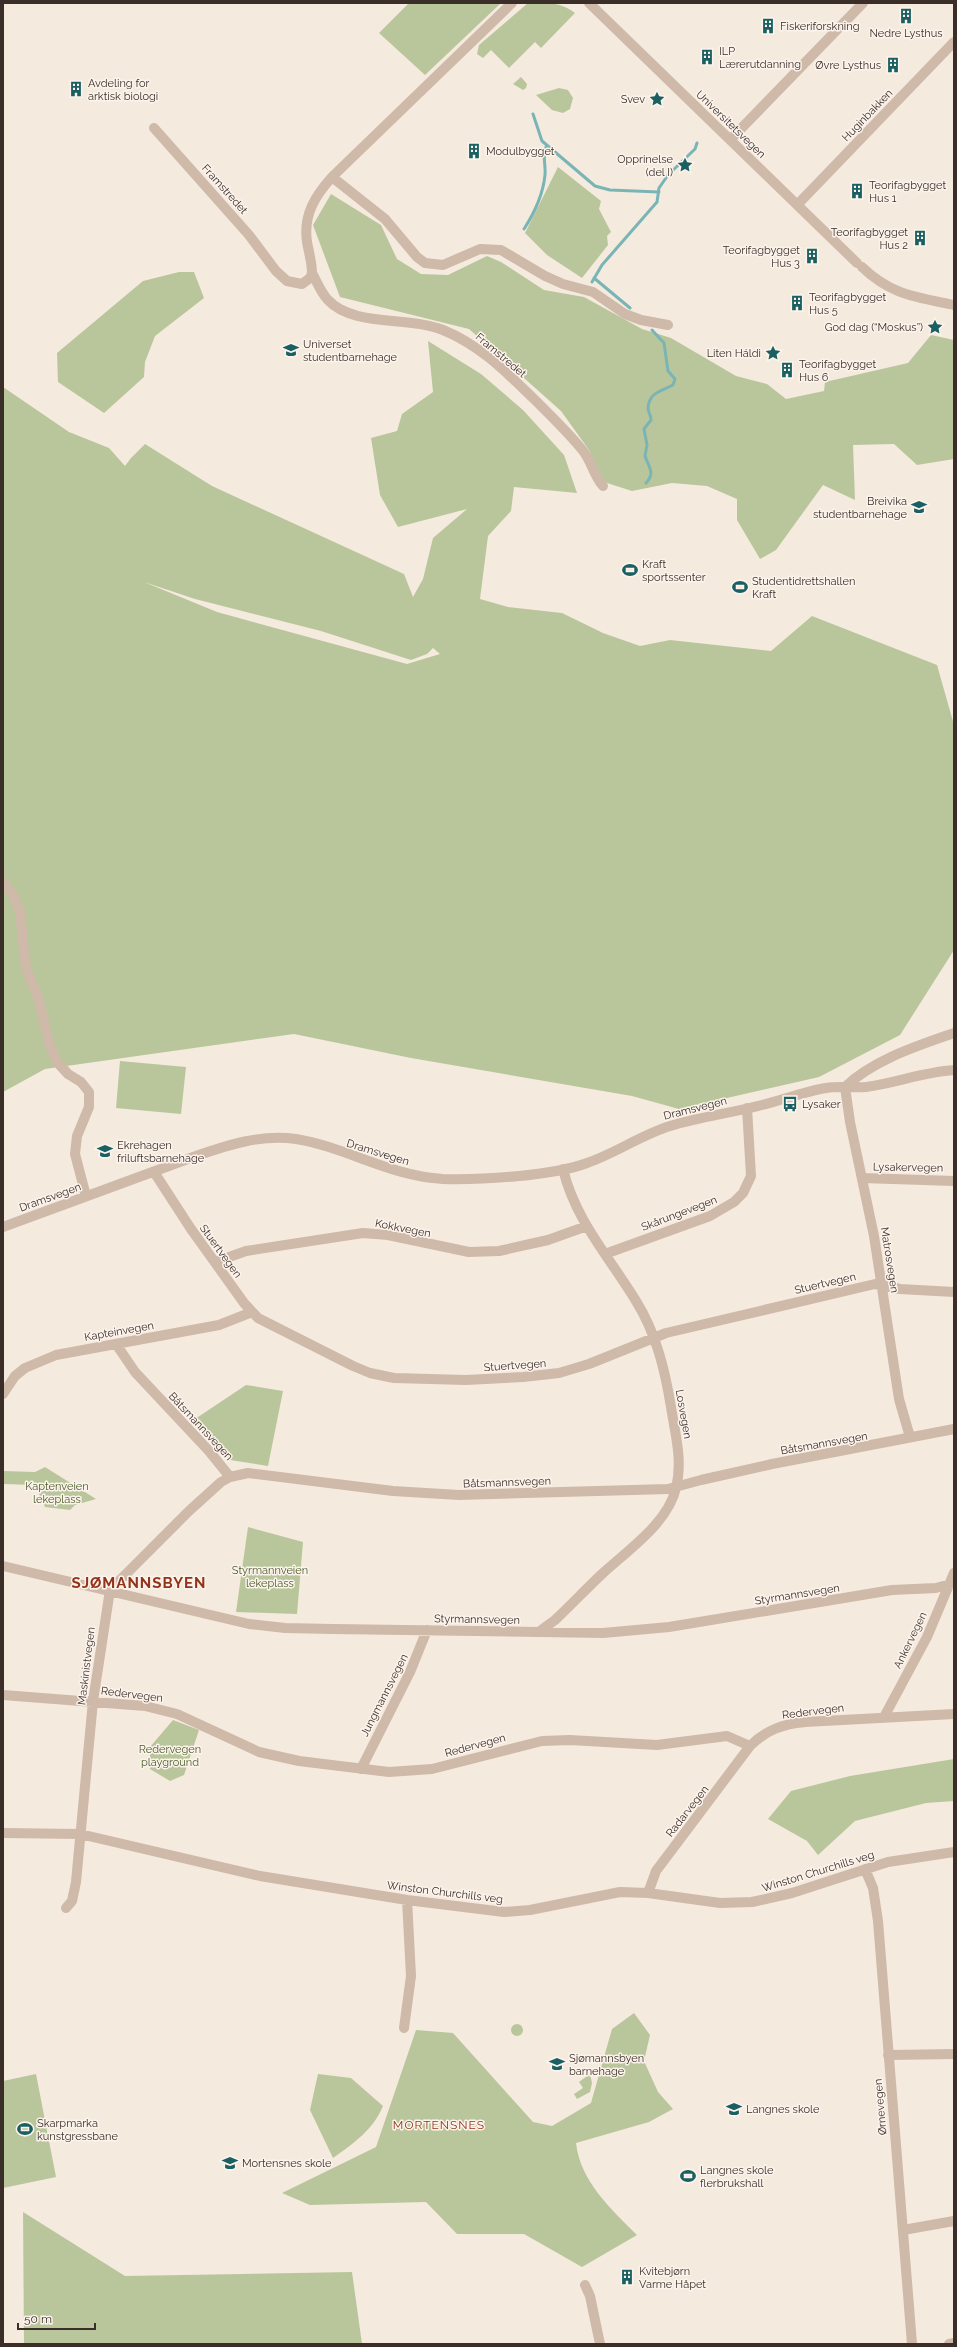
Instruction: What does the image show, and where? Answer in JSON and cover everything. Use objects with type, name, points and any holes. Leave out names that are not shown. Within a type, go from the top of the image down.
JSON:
[{"type":"street","name":"Framstredet","points":[[512,3],[332,177],[317,194],[307,220],[307,241],[312,273],[327,299],[348,313],[367,318],[409,321],[431,326],[472,344],[509,375],[567,433],[588,458],[598,481],[603,486]]},
{"type":"street","name":"Universitetsvegen","points":[[589,3],[798,204],[859,265],[885,287],[912,296],[954,305]]},
{"type":"street","points":[[730,140],[863,3]]},
{"type":"street","name":"Huginbakken","points":[[798,204],[954,42]]},
{"type":"street","name":"Framstredet","points":[[154,128],[235,218],[283,277],[293,283],[302,284],[310,278],[312,273]]},
{"type":"street","points":[[332,177],[385,218],[417,257],[425,263],[442,265],[480,249],[501,250],[545,276],[563,284],[593,292],[625,314],[641,320],[668,325]]},
{"type":"street","points":[[3,882],[14,895],[20,912],[26,968],[38,997],[48,1040],[57,1062],[68,1074],[82,1082],[89,1092],[89,1107],[77,1136],[75,1154],[86,1196]]},
{"type":"street","points":[[845,1087],[854,1079],[887,1060],[954,1033]]},
{"type":"street","name":"Dramsvegen","points":[[3,1227],[227,1146],[270,1138],[308,1141],[396,1171],[441,1179],[472,1179],[563,1169],[589,1162],[637,1139],[669,1126],[825,1088],[863,1087],[930,1071],[954,1070]]},
{"type":"street","name":"Matrosvegen","points":[[845,1087],[882,1285],[899,1399],[910,1437]]},
{"type":"street","name":"Skårungevegen","points":[[605,1254],[710,1216],[734,1202],[743,1193],[751,1176],[747,1108]]},
{"type":"street","name":"Losvegen","points":[[540,1631],[555,1620],[650,1529],[667,1509],[676,1489],[678,1474],[677,1446],[663,1365],[654,1337],[637,1301],[587,1226],[573,1201],[563,1169]]},
{"type":"street","name":"Stuertvegen","points":[[154,1172],[166,1194],[252,1312],[266,1324],[353,1366],[384,1377],[408,1380],[505,1378],[558,1373],[589,1364],[654,1337],[858,1287],[875,1284],[912,1290],[954,1292]]},
{"type":"street","name":"Lysakervegen","points":[[862,1178],[954,1181]]},
{"type":"street","name":"Kokkvegen","points":[[215,1262],[246,1251],[363,1233],[388,1235],[469,1252],[499,1251],[548,1240],[587,1226]]},
{"type":"street","name":"Kapteinvegen","points":[[3,1394],[15,1376],[40,1360],[56,1355],[233,1322],[252,1312]]},
{"type":"street","name":"Båtsmannsvegen","points":[[116,1344],[135,1372],[209,1451],[230,1477],[248,1473],[393,1491],[459,1495],[676,1489],[701,1480],[954,1429]]},
{"type":"street","points":[[110,1590],[189,1511],[221,1482],[230,1477]]},
{"type":"street","name":"Styrmannsvegen","points":[[3,1566],[110,1590],[234,1621],[266,1627],[603,1633],[636,1631],[892,1590],[936,1588],[951,1584]]},
{"type":"street","name":"Ankervegen","points":[[884,1717],[927,1637],[951,1584],[954,1573]]},
{"type":"street","name":"Maskinistvegen","points":[[66,1908],[74,1896],[93,1701],[110,1590]]},
{"type":"street","name":"Jungmannsvegen","points":[[361,1769],[410,1672],[427,1630]]},
{"type":"street","name":"Redervegen","points":[[3,1695],[93,1701],[163,1710],[191,1720],[259,1752],[361,1769],[389,1772],[418,1771],[526,1744],[557,1740],[657,1745],[727,1736],[750,1746],[766,1732],[791,1723],[954,1714]]},
{"type":"street","name":"Radarvegen","points":[[648,1893],[656,1871],[750,1746]]},
{"type":"street","name":"Winston Churchills veg","points":[[3,1833],[80,1834],[260,1876],[407,1900],[487,1911],[518,1912],[604,1894],[648,1893],[704,1902],[752,1902],[785,1895],[904,1858],[954,1852]]},
{"type":"street","name":"Ørnevegen","points":[[865,1869],[876,1900],[912,2344]]},
{"type":"street","points":[[404,2028],[411,1976],[407,1900]]},
{"type":"street","points":[[888,2055],[954,2054]]},
{"type":"street","points":[[903,2230],[954,2221]]},
{"type":"street","points":[[585,2285],[590,2296],[600,2344]]},
{"type":"street","points":[[949,2344],[954,2343]]},
{"type":"green space","points":[[409,3],[501,3],[425,75],[379,33]]},
{"type":"green space","points":[[528,3],[547,3],[564,6],[575,13],[541,48],[535,42],[509,68],[491,50],[483,58],[477,54],[479,45]]},
{"type":"green space","points":[[521,77],[527,84],[526,88],[523,90],[513,84]]},
{"type":"green space","points":[[559,88],[568,90],[573,98],[570,109],[563,113],[552,110],[536,95]]},
{"type":"green space","points":[[558,167],[601,201],[599,209],[611,232],[607,236],[608,245],[582,278],[547,255],[525,233]]},
{"type":"green space","points":[[331,194],[381,225],[397,259],[421,274],[448,275],[487,256],[501,262],[544,290],[584,297],[642,329],[671,338],[736,376],[767,384],[786,399],[824,391],[825,382],[908,363],[931,335],[954,340],[954,459],[917,465],[894,444],[853,445],[855,500],[823,485],[776,550],[760,559],[737,520],[737,499],[707,486],[672,483],[632,491],[604,482],[589,450],[561,411],[469,329],[340,297],[313,225]]},
{"type":"green space","points":[[179,272],[194,272],[204,298],[155,336],[145,362],[144,377],[104,413],[58,382],[57,353],[143,281]]},
{"type":"green space","points":[[428,341],[481,374],[523,410],[564,455],[577,493],[514,487],[511,511],[488,536],[480,599],[508,607],[562,613],[603,633],[640,646],[670,640],[771,651],[812,616],[937,665],[954,725],[954,950],[900,1035],[819,1077],[679,1109],[632,1096],[411,1058],[294,1034],[45,1069],[3,1092],[3,387],[69,432],[109,448],[125,466],[145,444],[212,486],[404,574],[413,597],[423,579],[433,538],[467,509],[398,527],[380,495],[371,438],[397,431],[402,414],[433,392]],"holes":[[[144,582],[195,599],[321,631],[411,660],[427,654],[433,648],[440,654],[407,664],[217,612]]]},
{"type":"green space","points":[[120,1061],[186,1067],[181,1114],[116,1108]]},
{"type":"green space","points":[[246,1385],[283,1391],[268,1466],[230,1460],[192,1421]]},
{"type":"green space","name":"Kaptenveien lekeplass","points":[[45,1467],[96,1499],[75,1505],[70,1510],[45,1507],[35,1485],[3,1484],[3,1471],[35,1472]]},
{"type":"green space","name":"Styrmannveien lekeplass","points":[[248,1527],[303,1542],[297,1614],[236,1612]]},
{"type":"green space","name":"Redervegen playground","points":[[173,1720],[199,1730],[184,1775],[170,1781],[150,1769],[150,1747]]},
{"type":"green space","points":[[954,1759],[954,1801],[926,1803],[855,1821],[818,1855],[807,1841],[768,1819],[791,1791],[850,1776]]},
{"type":"green space","points":[[634,2013],[650,2035],[644,2061],[658,2092],[673,2109],[649,2122],[576,2143],[579,2157],[590,2182],[608,2205],[637,2235],[582,2267],[524,2234],[457,2234],[426,2202],[310,2205],[282,2193],[376,2147],[416,2030],[453,2033],[533,2122],[552,2126],[591,2103],[612,2029]]},
{"type":"green space","points":[[515,2024],[519,2024],[523,2030],[519,2036],[515,2036],[511,2032],[511,2028]]},
{"type":"green space","name":"Skarpmarka kunstgressbane","points":[[36,2074],[56,2177],[3,2188],[3,2081]]},
{"type":"green space","points":[[318,2074],[351,2078],[383,2106],[379,2115],[368,2129],[333,2158],[310,2110]]},
{"type":"green space","points":[[590,2074],[592,2083],[590,2092],[577,2099],[574,2094],[583,2088],[579,2082]]},
{"type":"green space","points":[[23,2212],[125,2276],[352,2272],[362,2344],[24,2344]]},
{"type":"waterway","points":[[533,114],[542,141],[595,186],[610,190],[659,192]]},
{"type":"waterway","points":[[592,282],[602,265],[657,202],[659,188],[668,175],[695,149],[697,143]]},
{"type":"waterway","points":[[524,229],[535,210],[540,196],[545,175],[545,150],[546,147],[550,147]]},
{"type":"waterway","points":[[594,278],[630,308]]},
{"type":"waterway","points":[[646,483],[651,473],[645,456],[647,445],[644,429],[651,420],[648,409],[649,403],[653,395],[673,385],[675,379],[668,371],[664,343],[652,330]]},
{"type":"place","name":"Nedre Lysthus","points":[[906,16]]},
{"type":"place","name":"Fiskeriforskning","points":[[768,26]]},
{"type":"place","name":"ILP Lærerutdanning","points":[[707,57]]},
{"type":"place","name":"Øvre Lysthus","points":[[893,65]]},
{"type":"place","name":"Avdeling for arktisk biologi","points":[[76,89]]},
{"type":"place","name":"Svev","points":[[657,99]]},
{"type":"place","name":"Modulbygget","points":[[474,151]]},
{"type":"place","name":"Opprinelse (del I)","points":[[685,165]]},
{"type":"place","name":"Teorifagbygget Hus 1","points":[[857,191]]},
{"type":"place","name":"Teorifagbygget Hus 2","points":[[920,238]]},
{"type":"place","name":"Teorifagbygget Hus 3","points":[[812,256]]},
{"type":"place","name":"Teorifagbygget Hus 5","points":[[797,303]]},
{"type":"place","name":"God dag (“Moskus”)","points":[[935,327]]},
{"type":"place","name":"Universet studentbarnehage","points":[[291,350]]},
{"type":"place","name":"Liten Háldi","points":[[773,353]]},
{"type":"place","name":"Teorifagbygget Hus 6","points":[[787,370]]},
{"type":"place","name":"Breivika studentbarnehage","points":[[919,507]]},
{"type":"place","name":"Kraft sportssenter","points":[[630,570]]},
{"type":"place","name":"Studentidrettshallen Kraft","points":[[740,587]]},
{"type":"place","name":"Lysaker","points":[[790,1104]]},
{"type":"place","name":"Ekrehagen friluftsbarnehage","points":[[105,1151]]},
{"type":"place","name":"Sjømannsbyen barnehage","points":[[557,2064]]},
{"type":"place","name":"Langnes skole","points":[[734,2109]]},
{"type":"place","name":"Skarpmarka kunstgressbane","points":[[25,2129]]},
{"type":"place","name":"Mortensnes skole","points":[[230,2163]]},
{"type":"place","name":"Langnes skole flerbrukshall","points":[[688,2176]]},
{"type":"place","name":"Kvitebjørn Varme Håpet","points":[[627,2277]]},
{"type":"district","name":"SJØMANNSBYEN","points":[[139,1583]]},
{"type":"district","name":"MORTENSNES","points":[[439,2125]]}]
